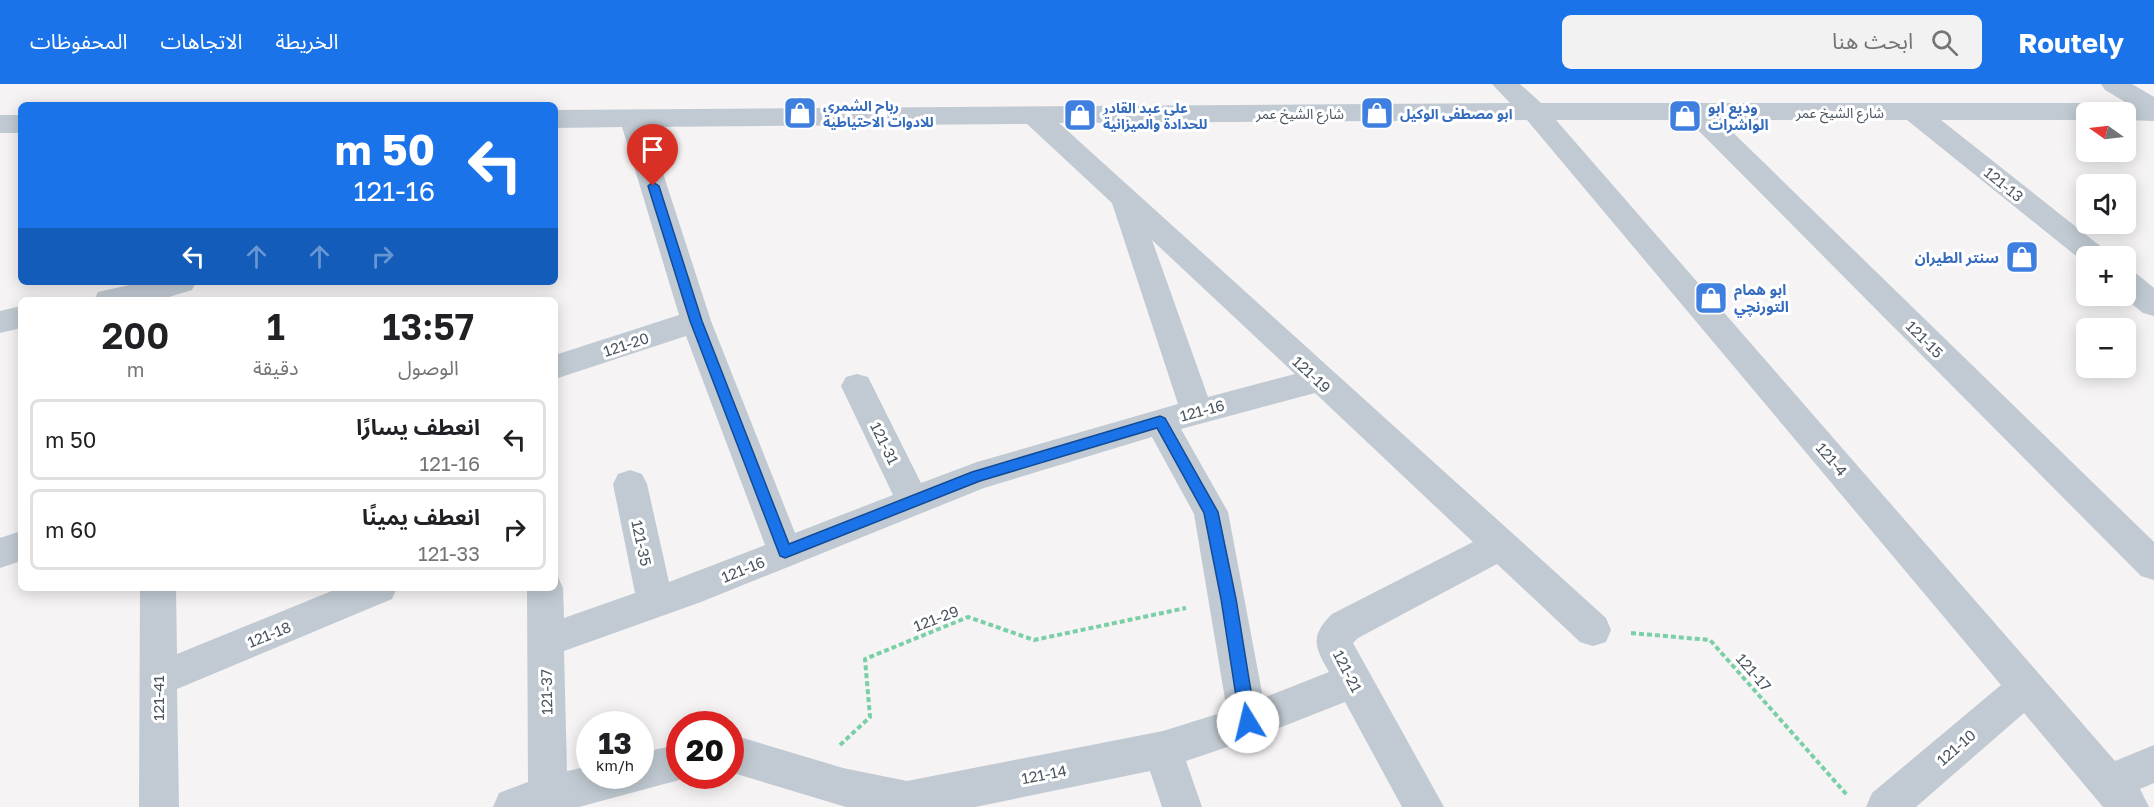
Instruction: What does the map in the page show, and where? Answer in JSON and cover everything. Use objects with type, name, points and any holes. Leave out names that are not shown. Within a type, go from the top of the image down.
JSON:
[{"type":"street","name":"121-4","points":[[1505,84],[1534,111],[2119,795]]},
{"type":"street","points":[[2114,84],[2154,111]]},
{"type":"street","name":"شارع الشيخ عمر","points":[[558,119],[1534,111],[2154,111]]},
{"type":"street","name":"121-15","points":[[1696,112],[2154,565]]},
{"type":"street","name":"121-13","points":[[1914,112],[2082,246]]},
{"type":"street","name":"121-19","points":[[1034,115],[1318,380],[1593,630]]},
{"type":"street","points":[[632,118],[696,321],[785,552]]},
{"type":"street","points":[[0,124],[18,124]]},
{"type":"street","points":[[1124,199],[1197,412]]},
{"type":"street","points":[[123,297],[171,285]]},
{"type":"street","points":[[2136,290],[2154,304]]},
{"type":"street","points":[[0,322],[18,319]]},
{"type":"street","name":"121-20","points":[[558,366],[696,321]]},
{"type":"street","name":"121-16","points":[[546,641],[655,602],[977,476],[1160,422],[1318,380]]},
{"type":"street","name":"121-31","points":[[857,386],[913,501]]},
{"type":"street","points":[[1160,422],[1211,512],[1248,722]]},
{"type":"street","name":"121-35","points":[[630,484],[655,602]]},
{"type":"street","name":"121-21","points":[[1424,807],[1352,681],[1334,646],[1335,636],[1345,626],[1500,545]]},
{"type":"street","points":[[0,554],[18,547]]},
{"type":"street","name":"121-41","points":[[158,591],[159,807]]},
{"type":"street","name":"121-18","points":[[158,680],[372,591]]},
{"type":"street","name":"121-37","points":[[531,801],[546,641],[545,591]]},
{"type":"street","name":"121-14","points":[[744,757],[843,787],[907,801],[941,801],[1163,750],[1248,722],[1352,681]]},
{"type":"street","name":"121-10","points":[[1868,803],[2026,687]]},
{"type":"street","points":[[1163,750],[1182,807]]},
{"type":"street","points":[[2119,795],[2154,764]]},
{"type":"street","points":[[531,801],[578,789]]},
{"type":"path","name":"121-29","points":[[806,776],[870,717],[865,659],[968,617],[1034,640],[1228,599]]},
{"type":"path","name":"121-17","points":[[1593,630],[1710,640],[1868,803]]},
{"type":"place","name":"رباح الشمري للادوات الاحتياطية","points":[[800,113]]},
{"type":"place","name":"ابو مصطفى الوكيل","points":[[1377,113]]},
{"type":"place","name":"علي عبد القادر للحدادة والميزانية","points":[[1080,115]]},
{"type":"place","name":"وديع ابو الواشرات","points":[[1685,116]]},
{"type":"place","name":"سنتر الطيران","points":[[2022,257]]},
{"type":"place","name":"ابو همام التورنچي","points":[[1711,298]]},
{"type":"route","points":[[653,186],[696,321],[785,552],[977,476],[1160,422],[1211,512],[1248,722]]}]
